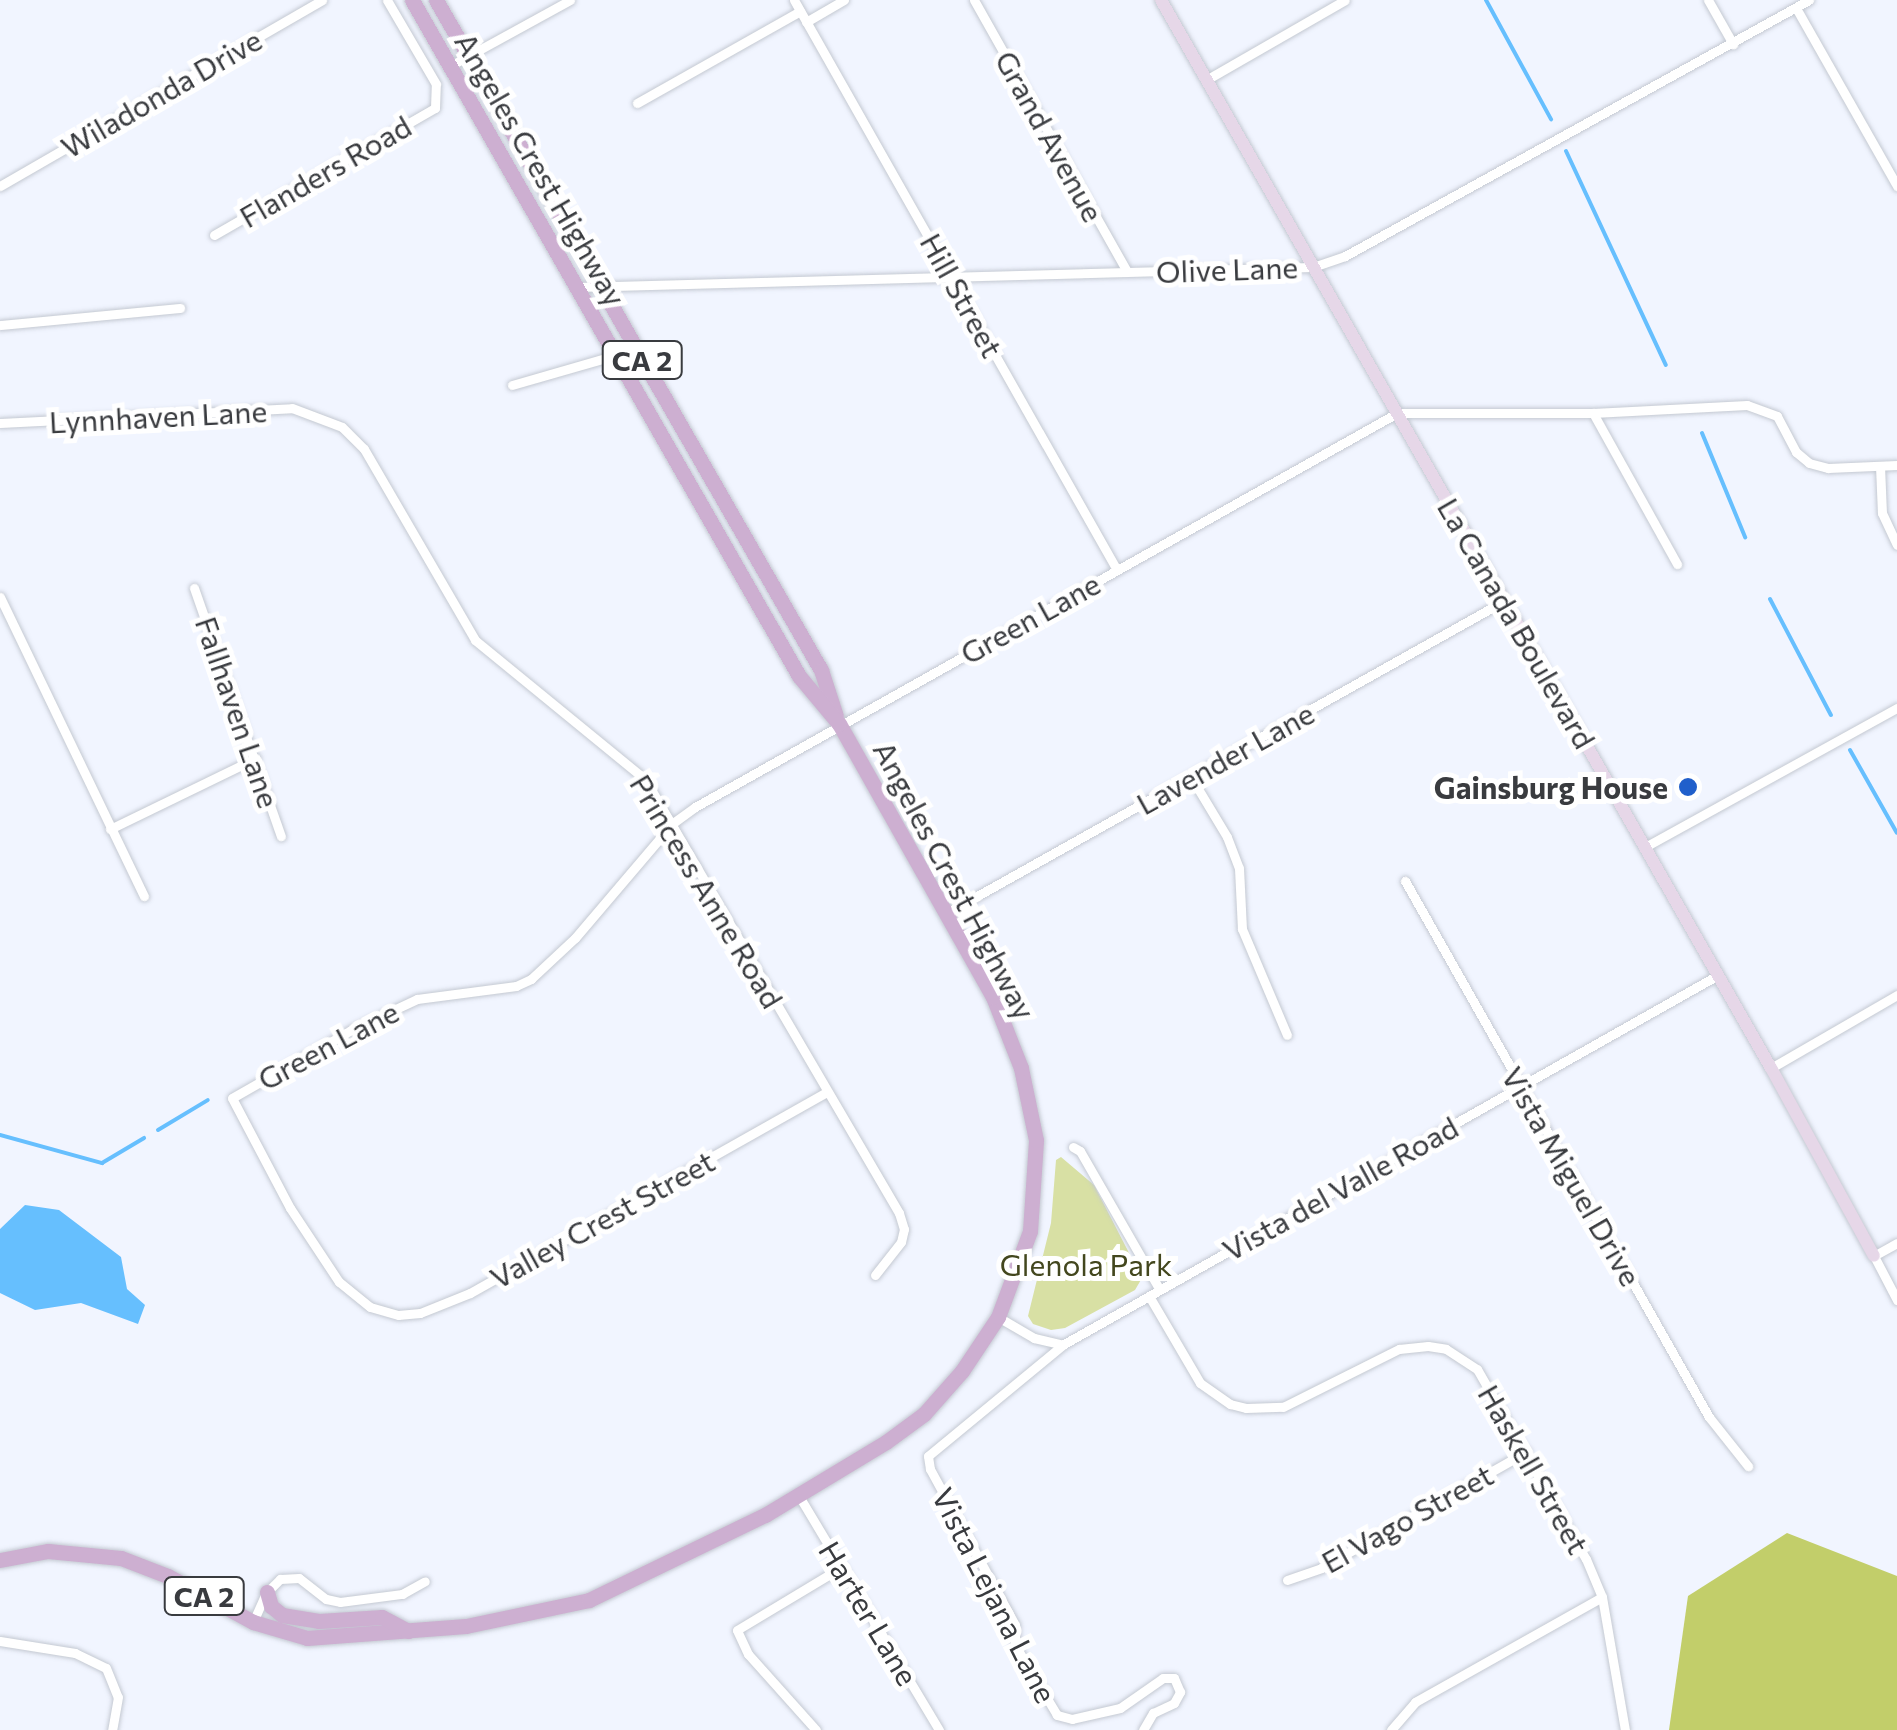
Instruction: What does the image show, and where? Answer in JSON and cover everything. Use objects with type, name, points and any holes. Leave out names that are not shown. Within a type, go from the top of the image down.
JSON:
[{"type":"main road","name":"Angeles Crest Highway","points":[[0,1560],[48,1551],[120,1558],[168,1576],[253,1622],[307,1638],[408,1631],[572,1606],[640,1579],[799,1496],[924,1414],[962,1372],[998,1317],[1030,1231],[1036,1140],[1022,1068],[1009,1033],[839,724],[800,676],[412,0]]},
{"type":"main road","name":"Angeles Crest Highway","points":[[436,0],[821,670],[839,724]]},
{"type":"main road","points":[[267,1592],[271,1606],[282,1615],[319,1620],[382,1617],[408,1631]]},
{"type":"street","name":"Wiladonda Drive","points":[[0,186],[322,0]]},
{"type":"street","name":"Flanders Road","points":[[214,235],[435,108],[436,84],[388,0]]},
{"type":"street","points":[[450,66],[570,0]]},
{"type":"street","name":"Hill Street","points":[[794,0],[1117,570]]},
{"type":"street","points":[[806,22],[844,0]]},
{"type":"street","name":"Grand Avenue","points":[[974,0],[1126,272]]},
{"type":"street","name":"La Canada Boulevard","points":[[1160,0],[1771,1068],[1897,1300]]},
{"type":"street","points":[[1206,80],[1345,0]]},
{"type":"street","points":[[1708,0],[1733,44]]},
{"type":"street","name":"Olive Lane","points":[[577,287],[1313,267],[1344,256],[1810,0]]},
{"type":"street","points":[[1796,8],[1897,186]]},
{"type":"street","points":[[638,104],[800,11]]},
{"type":"street","points":[[0,326],[180,308]]},
{"type":"street","points":[[512,385],[616,356]]},
{"type":"street","name":"Green Lane","points":[[370,1308],[326,1264],[232,1098],[352,1029],[417,999],[516,986],[530,979],[575,938],[672,823],[839,724],[1397,414],[1593,414],[1747,405],[1765,408],[1777,416],[1796,452],[1810,463],[1828,468],[1897,465]]},
{"type":"street","name":"Lynnhaven Lane","points":[[0,423],[292,408],[342,427],[364,449]]},
{"type":"street","points":[[1593,414],[1677,564]]},
{"type":"street","name":"Princess Anne Road","points":[[364,449],[475,640],[635,768],[672,823],[825,1092],[848,1122],[904,1229],[896,1254],[875,1275]]},
{"type":"street","points":[[1880,466],[1882,513],[1897,546]]},
{"type":"street","name":"Fallhaven Lane","points":[[194,588],[281,836]]},
{"type":"street","points":[[0,597],[144,896]]},
{"type":"street","name":"Lavender Lane","points":[[945,914],[1504,601]]},
{"type":"street","points":[[1645,847],[1897,708]]},
{"type":"street","points":[[110,829],[256,758]]},
{"type":"street","points":[[1191,777],[1227,837],[1239,868],[1242,929],[1286,1036]]},
{"type":"street","name":"Vista Miguel Drive","points":[[1405,881],[1710,1418],[1748,1466]]},
{"type":"street","name":"Vista del Valle Road","points":[[928,1456],[1064,1344],[1718,975]]},
{"type":"street","points":[[1771,1068],[1897,996]]},
{"type":"street","name":"Valley Crest Street","points":[[370,1308],[398,1315],[442,1306],[825,1092]]},
{"type":"street","points":[[1074,1147],[1080,1151],[1160,1290]]},
{"type":"street","points":[[1874,1256],[1897,1243]]},
{"type":"street","name":"Haskell Street","points":[[1148,1296],[1200,1383],[1230,1404],[1283,1407],[1376,1358],[1428,1346],[1446,1349],[1476,1369],[1586,1559],[1602,1597],[1625,1730]]},
{"type":"street","points":[[998,1317],[1034,1338],[1064,1344]]},
{"type":"street","name":"El Vago Street","points":[[1287,1580],[1321,1568],[1526,1452]]},
{"type":"street","name":"Vista Lejana Lane","points":[[928,1456],[930,1469],[1015,1625],[1015,1645],[1056,1715],[1072,1719],[1120,1708],[1164,1678],[1174,1678],[1180,1692],[1174,1703],[1153,1713],[1143,1730]]},
{"type":"street","name":"Harter Lane","points":[[799,1496],[940,1730]]},
{"type":"street","points":[[816,1730],[748,1654],[737,1630],[842,1567]]},
{"type":"street","points":[[253,1622],[267,1592],[280,1579],[299,1578],[326,1600],[340,1602],[402,1594],[425,1582]]},
{"type":"street","points":[[1391,1730],[1415,1702],[1602,1597]]},
{"type":"street","points":[[0,1642],[75,1653],[106,1668],[118,1697],[112,1730]]},
{"type":"green space","name":"Glenola Park","points":[[1061,1157],[1094,1185],[1142,1278],[1135,1290],[1065,1328],[1051,1330],[1033,1324],[1028,1316],[1051,1223],[1056,1160]]},
{"type":"green space","points":[[1787,1533],[1897,1576],[1897,1730],[1669,1730],[1688,1596]]},
{"type":"water","points":[[25,1205],[59,1210],[121,1257],[127,1289],[145,1305],[138,1324],[81,1303],[35,1310],[0,1293],[0,1229]]},
{"type":"waterway","points":[[1486,0],[1551,119]]},
{"type":"waterway","points":[[1566,151],[1666,365]]},
{"type":"waterway","points":[[1702,433],[1745,537]]},
{"type":"waterway","points":[[1770,599],[1831,715]]},
{"type":"waterway","points":[[1850,750],[1897,833]]},
{"type":"waterway","points":[[158,1130],[208,1100]]},
{"type":"waterway","points":[[0,1135],[102,1163],[144,1138]]},
{"type":"place","name":"Gainsburg House","points":[[1688,787]]}]
